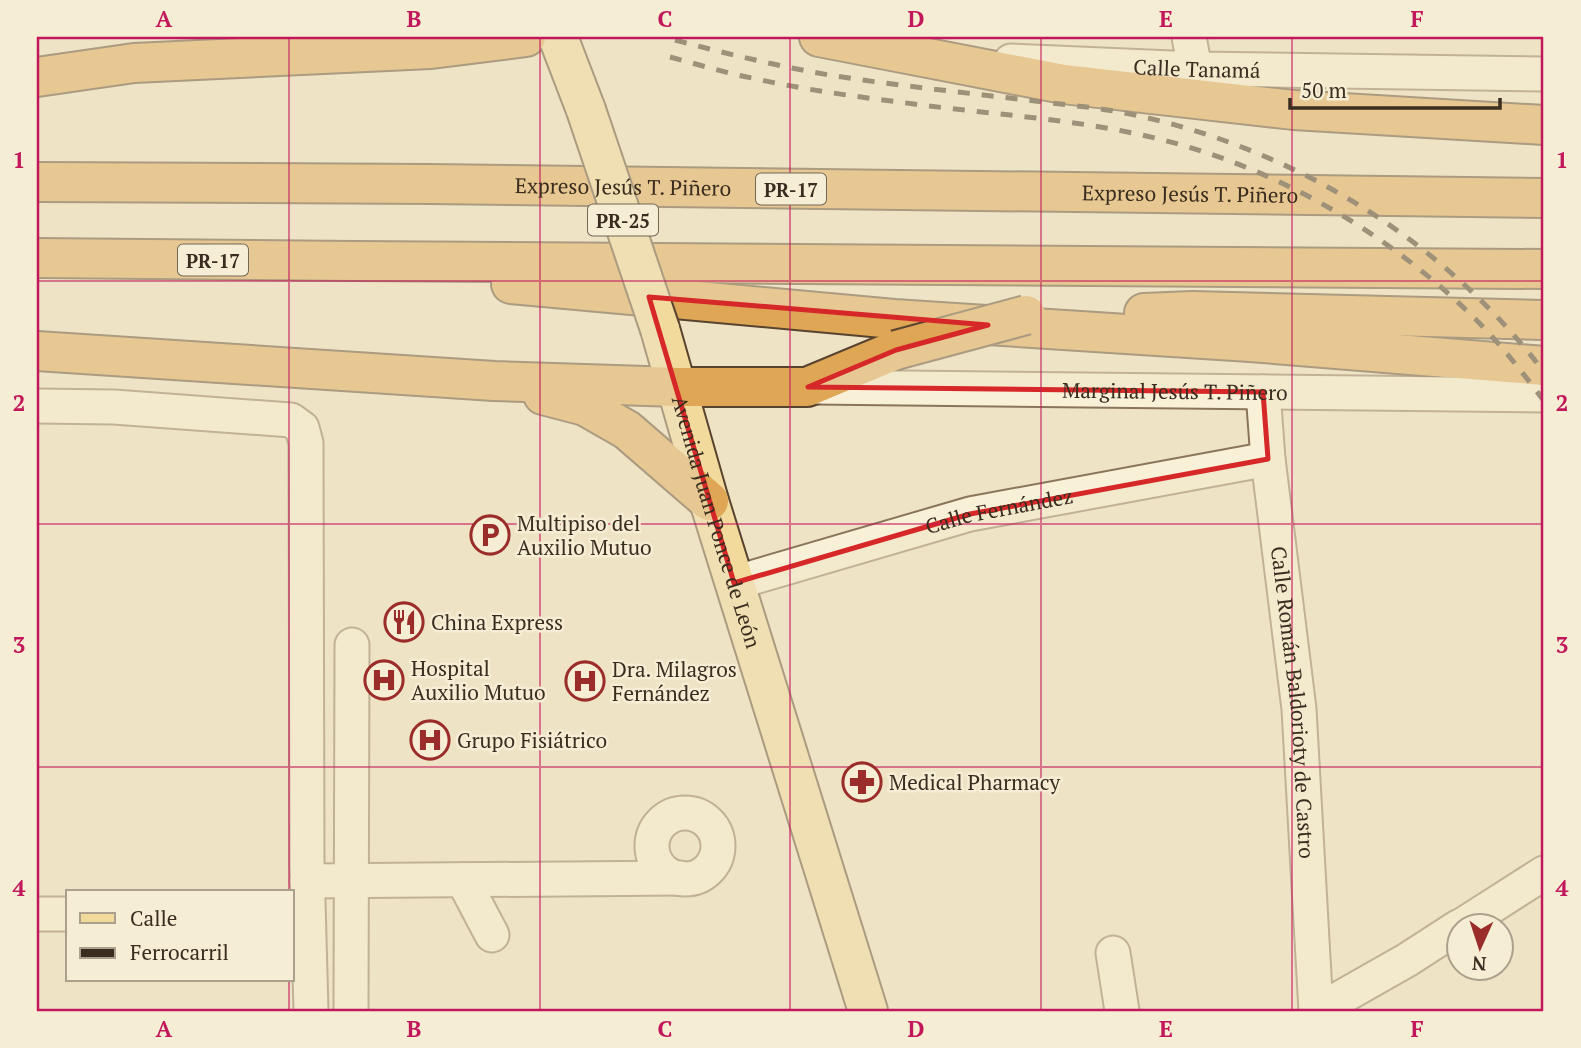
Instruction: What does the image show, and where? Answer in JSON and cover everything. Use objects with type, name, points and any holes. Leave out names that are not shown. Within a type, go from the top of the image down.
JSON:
[{"type":"highway","points":[[37,77],[134,63],[431,49],[526,37]]},
{"type":"highway","points":[[835,40],[1063,84],[1294,110],[1544,125]]},
{"type":"highway","name":"Expreso Jesús T. Piñero","points":[[37,182],[430,184],[1544,198]]},
{"type":"highway","name":"PR-17","points":[[37,258],[1544,269]]},
{"type":"highway","points":[[388,261],[518,285],[894,320],[1250,342],[1544,366]]},
{"type":"highway","points":[[37,351],[494,382],[807,387],[897,350],[1026,315],[1192,311],[1544,320]]},
{"type":"highway","points":[[494,382],[585,406],[627,430],[709,501]]},
{"type":"main road","name":"Avenida Juan Ponce de León","points":[[558,37],[586,110],[660,329],[734,583],[868,1011]]},
{"type":"street","points":[[1189,37],[1195,69]]},
{"type":"street","name":"Calle Tanamá","points":[[835,40],[926,45],[1010,61],[1195,69],[1544,74]]},
{"type":"street","name":"Marginal Jesús T. Piñero","points":[[807,387],[1544,395]]},
{"type":"street","name":"Calle Román Baldorioty de Castro","points":[[1263,391],[1268,459],[1298,709],[1316,1011]]},
{"type":"street","points":[[37,406],[114,407],[291,420],[302,428],[306,443],[306,689],[302,896],[311,1011]]},
{"type":"street","name":"Calle Fernández","points":[[734,583],[970,514],[1268,459]]},
{"type":"street","points":[[351,1011],[352,645]]},
{"type":"street","points":[[306,689],[351,688]]},
{"type":"street","points":[[1482,912],[1544,873]]},
{"type":"street","points":[[302,896],[463,880],[680,878]]},
{"type":"street","points":[[463,880],[492,935]]},
{"type":"street","points":[[37,914],[66,914]]},
{"type":"street","points":[[1316,1011],[1444,936]]},
{"type":"street","points":[[1113,953],[1122,1011]]},
{"type":"highlighted area","points":[[649,297],[988,325],[896,350],[808,387],[1263,392],[1268,459],[970,514],[734,583]]},
{"type":"railway","points":[[675,40],[835,76],[1125,113],[1186,128],[1246,149],[1303,174],[1358,205],[1410,240],[1459,280],[1503,324],[1544,372]]},
{"type":"railway","points":[[670,57],[742,76],[812,90],[1118,130],[1185,146],[1224,159],[1299,191],[1335,211],[1403,256],[1476,320],[1544,401]]},
{"type":"place","name":"Multipiso del Auxilio Mutuo","points":[[490,535]]},
{"type":"place","name":"China Express","points":[[404,622]]},
{"type":"place","name":"Hospital Auxilio Mutuo","points":[[384,680]]},
{"type":"place","name":"Dra. Milagros Fernández","points":[[585,681]]},
{"type":"place","name":"Grupo Fisiátrico","points":[[430,740]]},
{"type":"place","name":"Medical Pharmacy","points":[[862,782]]}]
